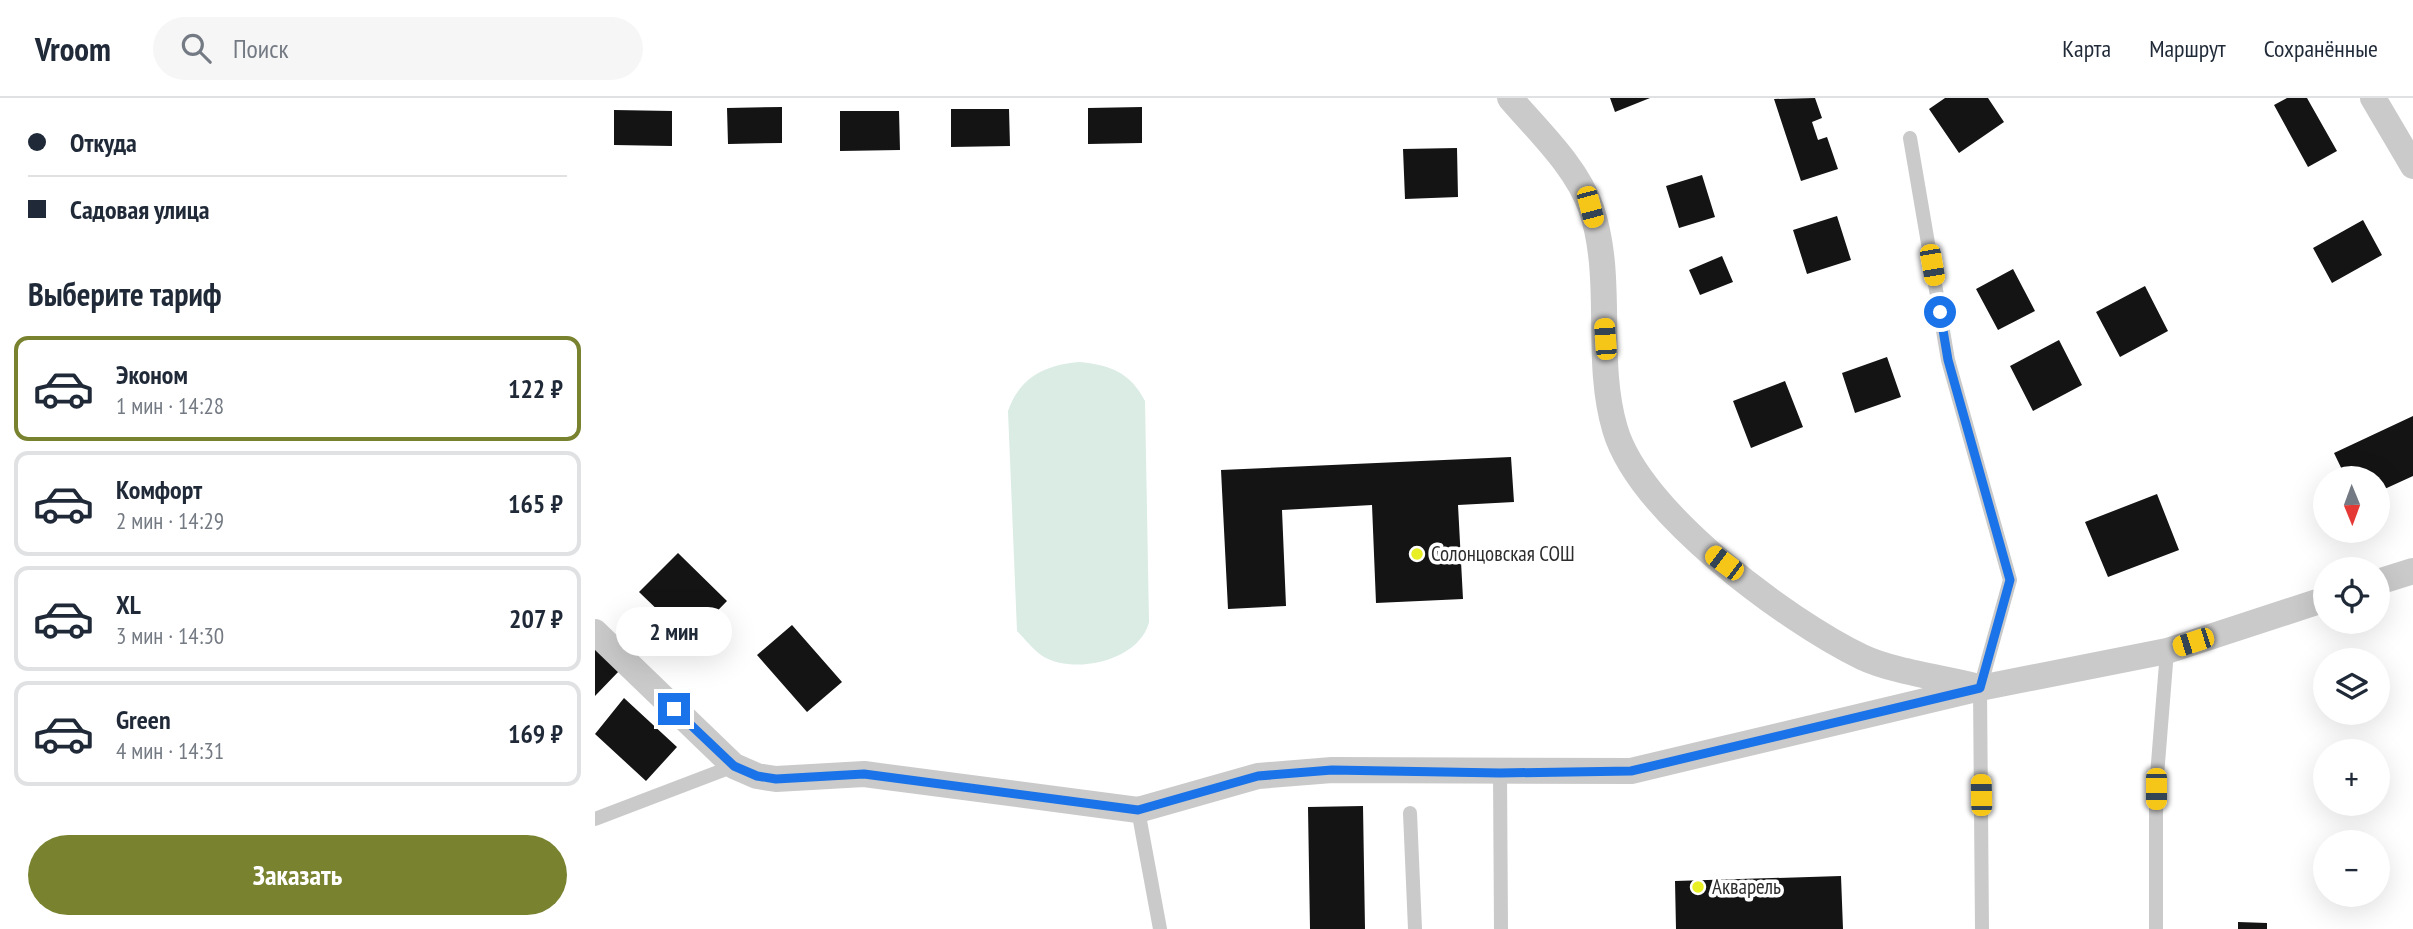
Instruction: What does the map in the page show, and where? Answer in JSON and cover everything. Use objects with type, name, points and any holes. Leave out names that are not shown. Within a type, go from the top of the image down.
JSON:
[{"type":"street","points":[[1510,98],[1574,174],[1590,207],[1600,242],[1608,386],[1615,430],[1649,494],[1702,547],[1811,629],[1865,659],[1980,688]]},
{"type":"street","points":[[2373,98],[2413,166]]},
{"type":"street","points":[[2390,578],[2413,571]]},
{"type":"street","points":[[595,632],[734,766],[757,776],[776,779],[864,774],[1138,810],[1258,776],[1332,770],[1500,773],[1631,771],[1980,688],[2167,651],[2313,604]]},
{"type":"lane","points":[[1910,138],[1948,360],[2010,580],[1980,688],[1982,929]]},
{"type":"lane","points":[[2156,929],[2156,789],[2167,651]]},
{"type":"lane","points":[[595,819],[734,766]]},
{"type":"lane","points":[[1500,773],[1501,929]]},
{"type":"lane","points":[[1138,810],[1160,929]]},
{"type":"lane","points":[[1410,813],[1415,929]]},
{"type":"shaded area","points":[[1079,362],[1100,365],[1118,372],[1133,383],[1145,401],[1149,622],[1143,635],[1133,646],[1120,655],[1089,664],[1057,662],[1044,657],[1017,631],[1008,411],[1019,389],[1035,375],[1055,366]]},
{"type":"building","points":[[1610,98],[1650,98],[1615,112]]},
{"type":"building","points":[[1815,98],[1822,118],[1812,122],[1818,140],[1827,137],[1838,169],[1801,181],[1774,99]]},
{"type":"building","points":[[1945,98],[1988,98],[2004,122],[1959,153],[1929,109]]},
{"type":"building","points":[[2287,98],[2307,98],[2337,151],[2308,167],[2274,105]]},
{"type":"building","points":[[782,107],[782,143],[728,144],[727,108]]},
{"type":"building","points":[[1142,107],[1142,143],[1088,144],[1088,108]]},
{"type":"building","points":[[951,109],[1009,109],[1010,146],[951,147]]},
{"type":"building","points":[[614,110],[672,111],[672,146],[614,145]]},
{"type":"building","points":[[840,111],[899,111],[900,150],[840,151]]},
{"type":"building","points":[[1457,148],[1458,197],[1405,199],[1403,149]]},
{"type":"building","points":[[1702,175],[1715,217],[1679,228],[1666,186]]},
{"type":"building","points":[[1837,216],[1851,260],[1807,274],[1793,230]]},
{"type":"building","points":[[2363,220],[2382,255],[2332,283],[2313,248]]},
{"type":"building","points":[[1722,256],[1733,282],[1700,295],[1689,270]]},
{"type":"building","points":[[2013,269],[2035,311],[1998,330],[1976,289]]},
{"type":"building","points":[[2145,286],[2168,331],[2120,357],[2096,312]]},
{"type":"building","points":[[2059,340],[2082,385],[2033,411],[2010,366]]},
{"type":"building","points":[[1887,357],[1901,397],[1855,413],[1842,373]]},
{"type":"building","points":[[1785,381],[1803,427],[1751,448],[1733,401]]},
{"type":"building","points":[[2413,416],[2413,476],[2391,486],[2391,466],[2340,466],[2334,453]]},
{"type":"building","name":"Солонцовская СОШ","points":[[1511,457],[1514,502],[1458,505],[1463,599],[1376,603],[1372,505],[1282,510],[1286,606],[1228,609],[1221,470]]},
{"type":"building","points":[[2157,494],[2179,550],[2108,577],[2085,522]]},
{"type":"building","points":[[678,553],[727,601],[689,640],[639,592]]},
{"type":"building","points":[[792,625],[842,682],[807,712],[757,655]]},
{"type":"building","points":[[595,645],[620,670],[595,696]]},
{"type":"building","points":[[624,698],[677,747],[646,781],[595,734]]},
{"type":"building","points":[[1363,806],[1365,929],[1310,929],[1308,807]]},
{"type":"building","points":[[1841,876],[1843,929],[1676,929],[1675,881]]},
{"type":"building","points":[[2238,922],[2267,923],[2267,929],[2238,929]]},
{"type":"place","name":"Солонцовская СОШ","points":[[1417,554]]},
{"type":"place","name":"Акварель","points":[[1698,887]]},
{"type":"route","points":[[674,709],[734,766],[757,776],[776,779],[864,774],[1138,810],[1258,776],[1332,770],[1500,773],[1631,771],[1980,688],[2010,580],[1948,360],[1940,312]]}]
